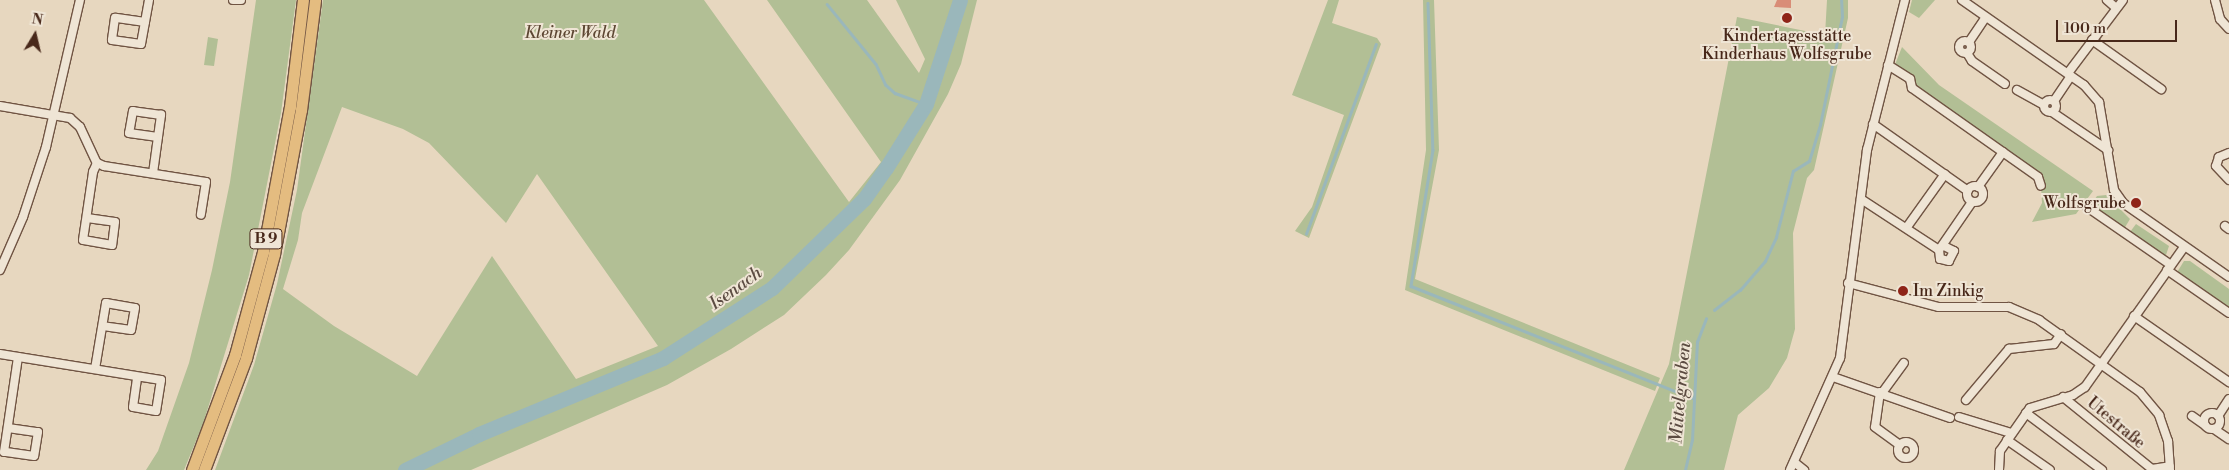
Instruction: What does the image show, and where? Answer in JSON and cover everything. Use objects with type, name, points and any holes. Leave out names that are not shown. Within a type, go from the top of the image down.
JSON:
[{"type":"highway","name":"B 9","points":[[192,470],[235,355],[263,252],[290,107],[304,0]]},
{"type":"highway","name":"B 9","points":[[204,470],[246,358],[274,254],[299,119],[315,0]]},
{"type":"street","points":[[0,270],[23,216],[54,114],[80,0]]},
{"type":"street","points":[[145,22],[115,18],[112,40],[141,44],[145,22],[148,0]]},
{"type":"street","points":[[233,0],[241,0]]},
{"type":"street","points":[[1804,470],[1792,466],[1833,377],[1842,347],[1848,283],[1873,124],[1905,0]]},
{"type":"street","points":[[1962,0],[2069,74],[2099,102],[2114,190],[2123,203],[2229,278]]},
{"type":"street","points":[[2106,0],[2115,7]]},
{"type":"street","points":[[2052,112],[2054,101],[2069,74],[2115,7],[2123,0]]},
{"type":"street","points":[[2215,0],[2220,19],[2229,29]]},
{"type":"street","points":[[1986,17],[1969,42],[1967,52],[1972,61],[2005,84]]},
{"type":"street","points":[[2092,40],[2161,89]]},
{"type":"street","points":[[1888,65],[1910,79],[1912,88],[2038,177],[2041,186]]},
{"type":"street","points":[[2017,90],[2044,105],[2045,110],[2052,112],[2108,150]]},
{"type":"street","points":[[2044,105],[2048,100],[2054,101]]},
{"type":"street","points":[[0,106],[54,114],[76,121],[97,163],[87,218],[83,240],[112,245],[115,222],[87,218]]},
{"type":"street","points":[[153,174],[161,115],[133,111],[129,133],[158,137]]},
{"type":"street","points":[[1873,124],[1968,191],[1972,202]]},
{"type":"street","points":[[1968,191],[1978,187],[2003,152]]},
{"type":"street","points":[[2229,152],[2219,156],[2216,166],[2229,180]]},
{"type":"street","points":[[97,163],[206,182],[201,215]]},
{"type":"street","points":[[1907,228],[1945,174]]},
{"type":"street","points":[[1861,199],[1942,248],[1972,202],[1983,198],[1978,187]]},
{"type":"street","points":[[2087,206],[2229,313]]},
{"type":"street","name":"Utestraße","points":[[1999,470],[1998,456],[2026,413],[2036,404],[2082,390],[2184,246]]},
{"type":"street","points":[[1848,283],[1939,307],[2009,307],[2061,334],[2102,362],[2140,392],[2159,415],[2168,441],[2170,468]]},
{"type":"street","points":[[95,369],[102,326],[106,303],[134,308],[131,330],[102,326]]},
{"type":"street","points":[[2134,316],[2229,382]]},
{"type":"street","points":[[1966,400],[2009,349],[2054,344],[2061,334]]},
{"type":"street","points":[[0,354],[161,380],[156,411],[133,407],[137,377]]},
{"type":"street","points":[[8,428],[38,432],[34,456],[4,452],[18,357]]},
{"type":"street","points":[[1900,445],[1875,427],[1881,392],[1904,363]]},
{"type":"street","points":[[1833,377],[1881,392],[1950,418]]},
{"type":"street","name":"Utestraße","points":[[2063,397],[2151,469],[2170,468]]},
{"type":"street","points":[[2214,429],[2219,425],[2218,416],[2229,399]]},
{"type":"street","points":[[2026,413],[2102,470]]},
{"type":"street","points":[[2205,424],[2208,415],[2218,416]]},
{"type":"street","points":[[1959,416],[2009,437],[2050,470]]},
{"type":"street","points":[[2192,416],[2229,439]]},
{"type":"green space","points":[[256,0],[296,0],[281,113],[249,275],[203,424],[184,470],[146,470],[158,451],[189,363],[212,270],[230,182]]},
{"type":"green space","name":"Kleiner Wald","points":[[323,0],[704,0],[849,202],[881,162],[767,0],[867,0],[919,73],[925,59],[896,0],[977,0],[961,64],[948,94],[900,180],[849,250],[784,315],[731,349],[667,385],[471,470],[215,470],[254,365],[277,284],[297,190]],"holes":[[[342,107],[403,129],[429,143],[506,223],[537,174],[658,346],[576,379],[492,256],[417,376],[334,326],[283,289],[298,240],[302,213]]]},
{"type":"green space","points":[[1328,0],[1339,0],[1332,23],[1377,38],[1381,44],[1309,238],[1295,231],[1312,207],[1344,115],[1292,95]]},
{"type":"green space","points":[[1423,0],[1434,0],[1439,150],[1415,279],[1660,378],[1655,391],[1405,290],[1426,150]]},
{"type":"green space","points":[[1827,0],[1848,0],[1848,18],[1814,170],[1807,178],[1793,233],[1795,329],[1787,358],[1769,388],[1738,415],[1724,470],[1624,470],[1669,364],[1737,17],[1825,35]]},
{"type":"green space","points":[[1912,0],[1935,0],[1919,18],[1909,12]]},
{"type":"green space","points":[[208,37],[218,39],[214,66],[204,65]]},
{"type":"green space","points":[[1902,47],[1939,85],[2093,191],[2076,214],[2032,222],[2042,203],[2041,186],[2045,182],[1914,87],[1894,67]]},
{"type":"green space","points":[[2106,195],[2130,219],[2124,229],[2090,206],[2097,196]]},
{"type":"green space","points":[[2136,224],[2169,246],[2165,258],[2130,232]]},
{"type":"green space","points":[[2184,261],[2190,261],[2229,289],[2229,310],[2176,274]]},
{"type":"building","points":[[1777,0],[1791,0],[1791,8],[1774,7]]},
{"type":"waterway","name":"Isenach","points":[[405,470],[479,434],[663,358],[772,288],[864,199],[886,168],[926,104],[960,0]]},
{"type":"waterway","name":"Mittelgraben","points":[[1714,310],[1740,290],[1765,261],[1776,237],[1793,171],[1809,161],[1820,125],[1842,17],[1841,0]]},
{"type":"waterway","points":[[1428,3],[1433,150],[1411,286],[1693,398]]},
{"type":"waterway","points":[[827,4],[876,64],[886,85],[895,93],[926,104]]},
{"type":"waterway","points":[[1306,234],[1376,44]]},
{"type":"waterway","name":"Mittelgraben","points":[[1685,470],[1692,440],[1697,342],[1706,319]]},
{"type":"place","name":"Kindertagesstätte Kinderhaus Wolfsgrube","points":[[1787,18]]},
{"type":"place","name":"Wolfsgrube","points":[[2136,203]]},
{"type":"place","name":"Im Zinkig","points":[[1903,291]]}]
